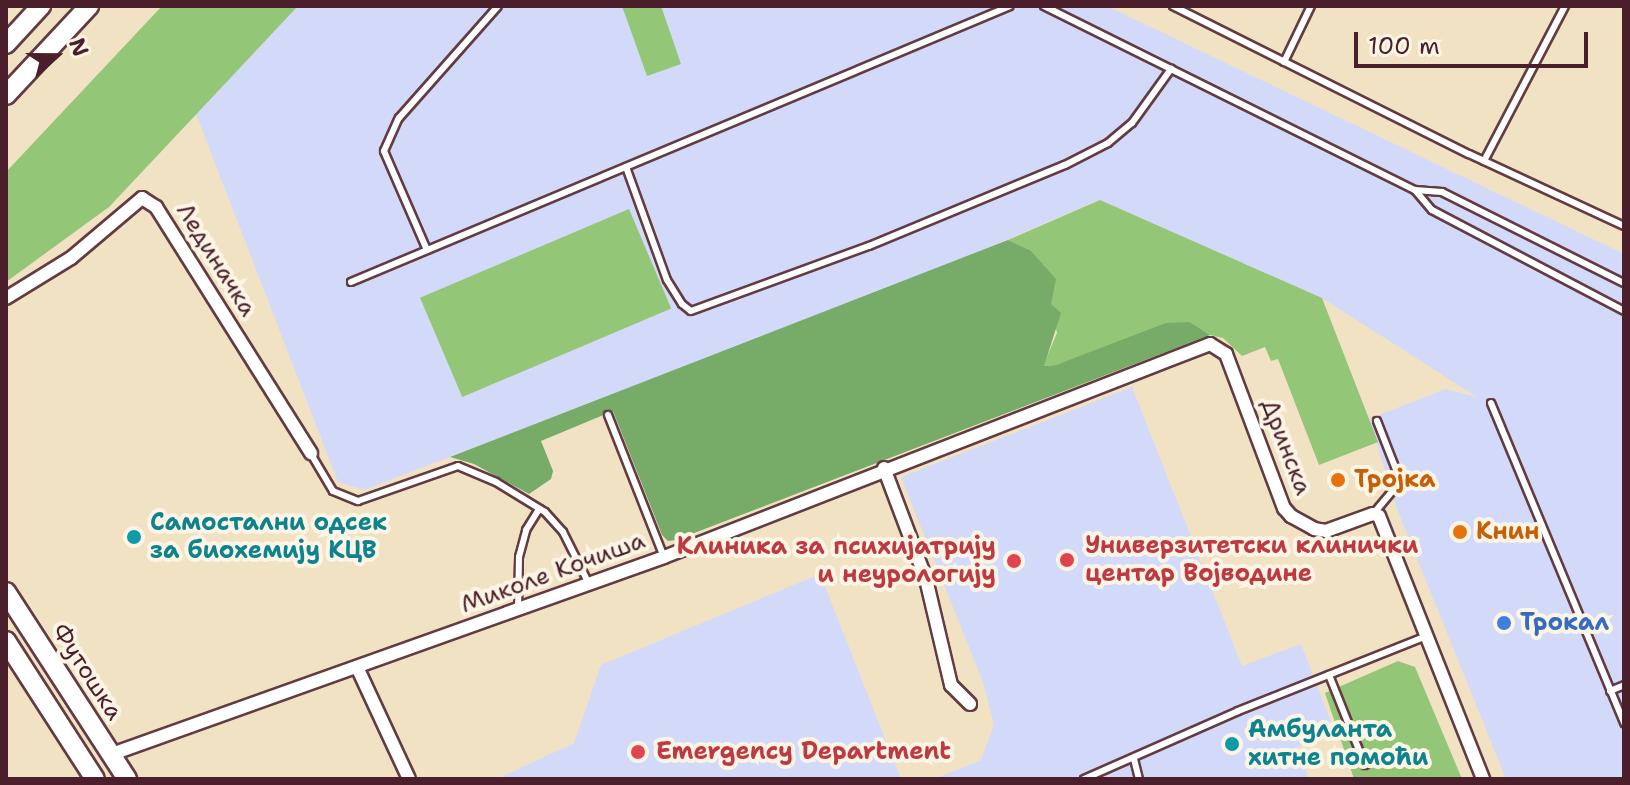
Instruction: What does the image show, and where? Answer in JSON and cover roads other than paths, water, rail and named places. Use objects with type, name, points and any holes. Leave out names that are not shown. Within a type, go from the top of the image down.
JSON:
[{"type":"main road","points":[[6,44],[41,6]]},
{"type":"main road","points":[[6,95],[89,6]]},
{"type":"main road","name":"Футошка","points":[[6,592],[127,779]]},
{"type":"main road","points":[[6,641],[95,779]]},
{"type":"street","name":"Лединачка","points":[[6,298],[71,258],[142,198],[156,207],[311,453]]},
{"type":"street","name":"Миколе Кочиша","points":[[112,754],[664,557],[884,468],[1202,347],[1216,345],[1226,354]]},
{"type":"street","name":"Дринска","points":[[1226,354],[1284,508],[1291,516],[1314,529],[1326,531],[1373,514]]},
{"type":"street","points":[[884,468],[926,579],[951,685],[970,704]]},
{"type":"street","points":[[1373,514],[1379,516],[1483,779]]},
{"type":"street","points":[[357,667],[409,779]]},
{"type":"lane","points":[[427,250],[384,151],[399,118],[498,6]]},
{"type":"lane","points":[[351,282],[1010,6]]},
{"type":"lane","points":[[1044,6],[1415,190],[1442,192],[1624,283]]},
{"type":"lane","points":[[1173,6],[1484,161],[1624,226]]},
{"type":"lane","points":[[1284,62],[1311,6]]},
{"type":"lane","points":[[1484,161],[1565,6]]},
{"type":"lane","points":[[626,167],[667,280],[682,304],[691,311],[869,246],[1076,160],[1108,143],[1132,123],[1171,69]]},
{"type":"lane","points":[[1415,190],[1432,210],[1624,311]]},
{"type":"lane","points":[[1491,403],[1624,723]]},
{"type":"lane","points":[[608,415],[664,557]]},
{"type":"lane","points":[[1373,514],[1397,486],[1397,472],[1377,421]]},
{"type":"lane","points":[[311,453],[333,491],[358,501],[458,466],[496,482],[539,509],[563,532],[589,584]]},
{"type":"lane","points":[[518,610],[519,557],[526,530],[539,509]]},
{"type":"lane","points":[[1084,779],[1238,711],[1426,636]]},
{"type":"lane","points":[[1329,675],[1365,765]]},
{"type":"lane","points":[[1610,691],[1624,685]]},
{"type":"lane","points":[[1134,759],[1139,779]]},
{"type":"place","name":"Тројка","points":[[1338,480]]},
{"type":"place","name":"Книн","points":[[1460,532]]},
{"type":"place","name":"Самостални одсек за биохемију КЦВ","points":[[134,537]]},
{"type":"place","name":"Универзитетски клинички центар Војводине","points":[[1067,560]]},
{"type":"place","name":"Клиника за психијатрију и неурологију","points":[[1014,561]]},
{"type":"place","name":"Трокал","points":[[1504,623]]},
{"type":"place","name":"Амбуланта хитне помоћи","points":[[1232,744]]},
{"type":"place","name":"Emergency Department","points":[[638,752]]}]
